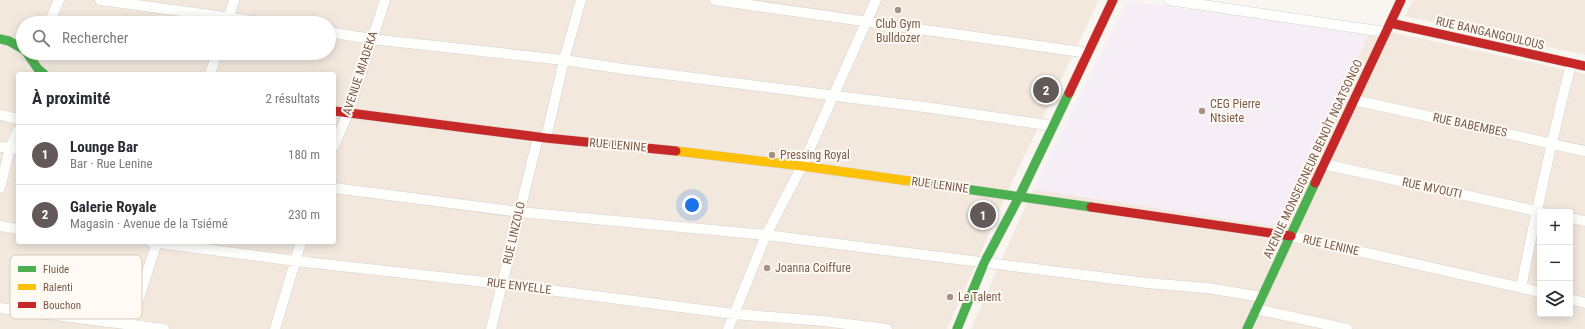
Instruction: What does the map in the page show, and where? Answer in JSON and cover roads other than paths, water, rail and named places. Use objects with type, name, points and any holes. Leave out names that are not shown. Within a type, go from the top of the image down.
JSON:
[{"type":"street","points":[[53,16],[59,0]]},
{"type":"street","points":[[100,0],[202,16]]},
{"type":"street","points":[[229,16],[234,0]]},
{"type":"street","name":"AVENUE MIADEKA","points":[[336,141],[348,113],[384,0]]},
{"type":"street","name":"RUE LINZOLO","points":[[491,329],[519,212],[542,138],[581,0]]},
{"type":"street","points":[[715,0],[1088,54]]},
{"type":"street","points":[[728,329],[766,235],[802,166],[876,0]]},
{"type":"street","points":[[957,329],[984,263],[1019,197],[1113,0]]},
{"type":"street","points":[[1168,0],[1388,27]]},
{"type":"street","name":"AVENUE MONSEIGNEUR BENOÎT NGATSONGO","points":[[1247,329],[1401,0]]},
{"type":"street","name":"RUE BANGANGOULOUS","points":[[1388,27],[1585,66]]},
{"type":"street","points":[[336,33],[371,39],[564,60],[624,69],[834,95],[1053,126]]},
{"type":"street","points":[[0,39],[16,44]]},
{"type":"street","points":[[36,60],[42,72]]},
{"type":"street","points":[[211,72],[215,60]]},
{"type":"street","points":[[1540,209],[1551,143],[1571,64]]},
{"type":"street","name":"RUE BABEMBES","points":[[1354,100],[1585,151]]},
{"type":"street","name":"RUE LENINE","points":[[336,111],[542,138],[670,150],[802,166],[1291,236],[1537,291]]},
{"type":"street","points":[[0,115],[16,119]]},
{"type":"street","points":[[0,188],[9,148],[16,135]]},
{"type":"street","name":"RUE MVOUTI","points":[[1323,164],[1537,211]]},
{"type":"street","points":[[336,188],[519,212],[766,235],[896,250],[984,263],[1147,283],[1207,288],[1262,297]]},
{"type":"street","points":[[1573,219],[1585,221]]},
{"type":"street","points":[[1521,288],[1537,224]]},
{"type":"street","points":[[0,226],[16,229]]},
{"type":"street","points":[[142,286],[154,244]]},
{"type":"street","name":"RUE ENYELLE","points":[[171,244],[503,284],[734,314],[823,321],[887,329]]},
{"type":"street","points":[[275,329],[300,244]]},
{"type":"street","points":[[1573,300],[1585,303]]},
{"type":"street","points":[[0,308],[10,309]]},
{"type":"street","points":[[1256,309],[1346,329]]},
{"type":"street","points":[[75,319],[130,327],[164,329]]},
{"type":"place","name":"Club Gym Bulldozer","points":[[898,10]]},
{"type":"place","name":"Galerie Royale","points":[[1046,90]]},
{"type":"place","name":"CEG Pierre Ntsiete","points":[[1202,111]]},
{"type":"place","name":"Pressing Royal","points":[[772,155]]},
{"type":"place","name":"Lounge Bar","points":[[983,215]]},
{"type":"place","name":"Joanna Coiffure","points":[[767,268]]},
{"type":"place","name":"Le Talent","points":[[950,297]]}]
